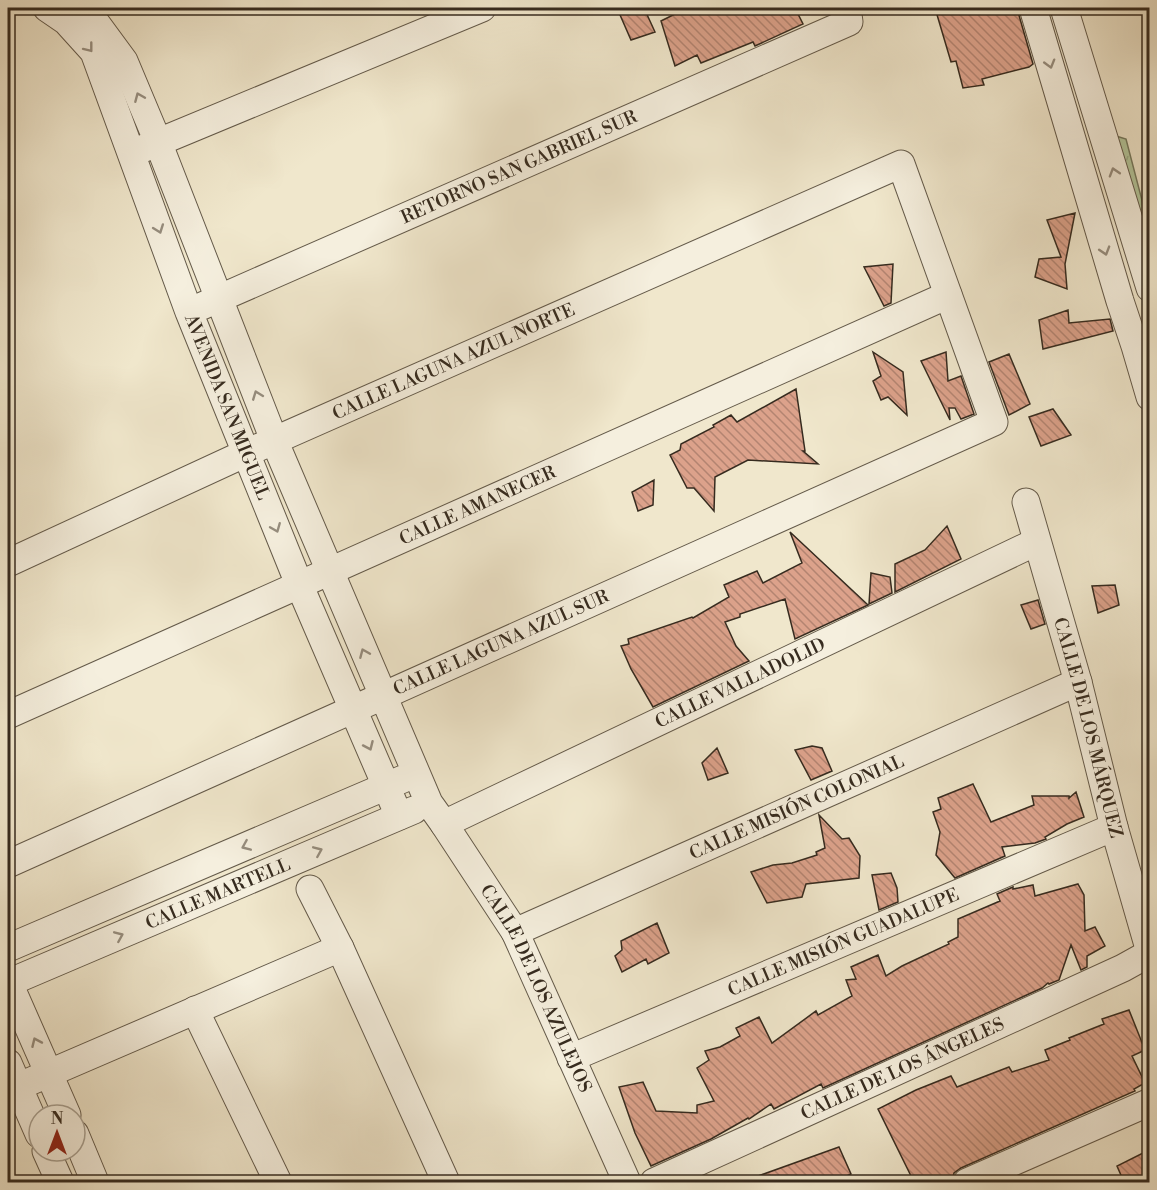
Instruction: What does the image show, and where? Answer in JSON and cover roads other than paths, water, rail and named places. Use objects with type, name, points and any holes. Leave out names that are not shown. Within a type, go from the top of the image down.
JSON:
[{"type":"street","name":"AVENIDA SAN MIGUEL","points":[[47,8],[66,21],[94,52],[189,312],[299,584],[399,816]]},
{"type":"street","name":"AVENIDA SAN MIGUEL","points":[[85,8],[124,61],[158,142],[274,440],[416,774],[437,813]]},
{"type":"street","points":[[132,154],[482,8]]},
{"type":"street","name":"RETORNO SAN GABRIEL SUR","points":[[189,312],[848,15]]},
{"type":"street","points":[[1149,288],[1066,15],[1037,20],[1149,397]]},
{"type":"street","name":"CALLE LAGUNA AZUL NORTE","points":[[8,563],[274,440],[901,164],[948,295]]},
{"type":"street","name":"CALLE LAGUNA AZUL SUR","points":[[8,864],[994,422],[948,295]]},
{"type":"street","name":"CALLE AMANECER","points":[[8,715],[948,295]]},
{"type":"street","name":"CALLE DE LOS MÁRQUEZ","points":[[1026,502],[1077,682],[1149,953]]},
{"type":"street","name":"CALLE VALLADOLID","points":[[437,813],[1036,542]]},
{"type":"street","name":"CALLE MISIÓN COLONIAL","points":[[515,932],[1077,682]]},
{"type":"street","name":"CALLE MARTELL","points":[[8,948],[416,774]]},
{"type":"street","name":"CALLE MARTELL","points":[[8,983],[399,816],[437,813]]},
{"type":"street","name":"CALLE DE LOS AZULEJOS","points":[[437,813],[515,932],[627,1182]]},
{"type":"street","name":"CALLE MISIÓN GUADALUPE","points":[[571,1058],[1114,827]]},
{"type":"street","points":[[310,890],[340,948],[446,1182]]},
{"type":"street","points":[[71,921],[85,951]]},
{"type":"street","points":[[27,1111],[11,1080],[49,1073],[340,948]]},
{"type":"street","name":"CALLE DE LOS ÁNGELES","points":[[654,1182],[1123,968],[1149,953]]},
{"type":"street","points":[[8,983],[62,1103]]},
{"type":"street","points":[[195,1010],[278,1182]]},
{"type":"street","points":[[967,1182],[1149,1102]]},
{"type":"street","points":[[51,1163],[60,1182]]},
{"type":"street","points":[[87,1163],[95,1182]]}]
